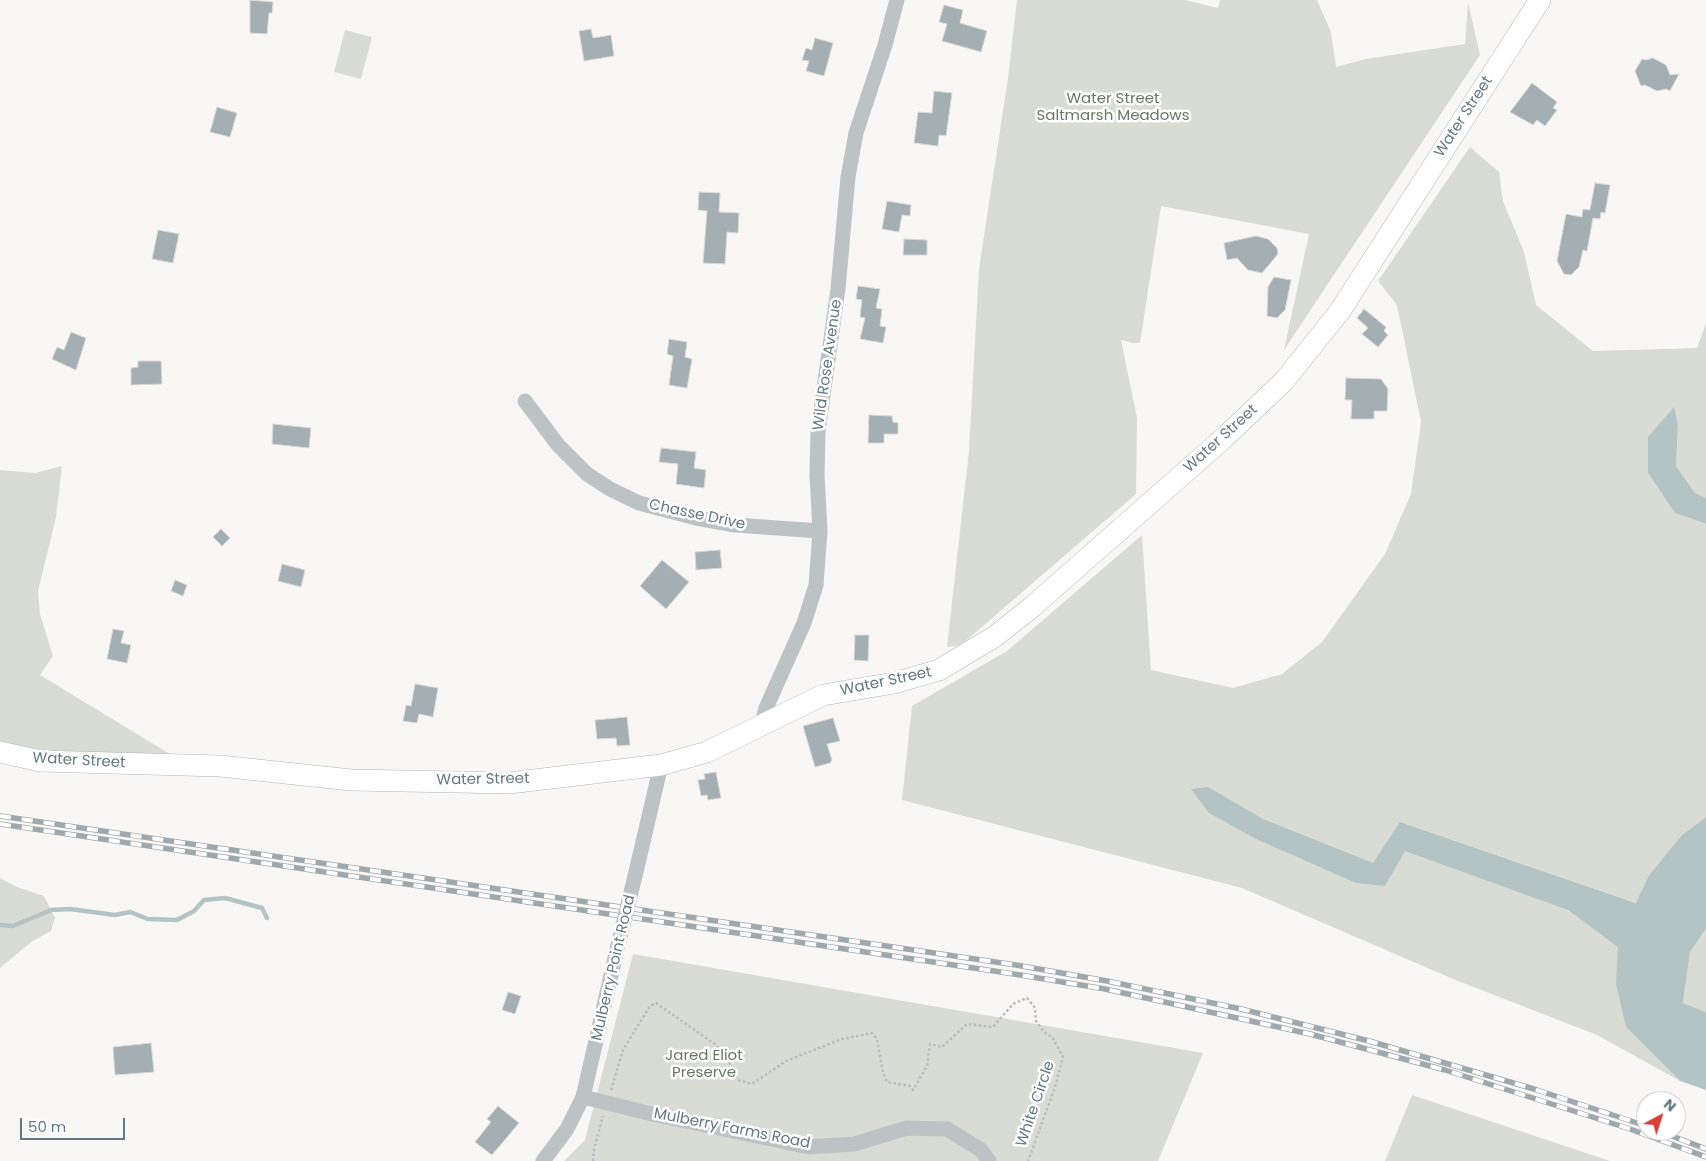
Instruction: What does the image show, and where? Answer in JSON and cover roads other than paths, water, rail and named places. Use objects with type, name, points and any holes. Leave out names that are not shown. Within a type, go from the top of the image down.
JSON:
[{"type":"main road","name":"Water Street","points":[[0,752],[40,760],[220,766],[361,780],[509,783],[660,765],[707,752],[823,695],[894,683],[939,670],[994,637],[1032,607],[1225,437],[1284,380],[1340,311],[1540,0]]},
{"type":"street","name":"Wild Rose Avenue","points":[[761,726],[810,604],[818,571],[820,531],[817,475],[818,431],[838,289],[848,177],[856,133],[887,37],[896,0]]},
{"type":"street","name":"Chasse Drive","points":[[525,401],[558,444],[587,474],[610,489],[639,503],[696,518],[735,525],[820,531]]},
{"type":"street","name":"Mulberry Point Road","points":[[543,1161],[567,1129],[583,1096],[660,765]]},
{"type":"street","name":"Mulberry Farms Road","points":[[583,1096],[607,1103],[809,1147],[854,1144],[907,1128],[947,1129],[981,1150],[989,1161]]},
{"type":"waterway","points":[[0,925],[13,926],[51,910],[70,909],[115,915],[130,912],[148,919],[177,920],[194,911],[204,900],[225,898],[262,908],[267,918]]},
{"type":"railway","points":[[0,816],[1016,965],[1107,981],[1241,1009],[1369,1041],[1534,1089],[1636,1123]]},
{"type":"railway","points":[[0,824],[1105,989],[1310,1034],[1445,1070],[1630,1129],[1706,1157]]},
{"type":"railway","points":[[1685,1141],[1706,1149]]},
{"type":"park label","name":"Water Street Saltmarsh Meadows","points":[[1113,108]]},
{"type":"park label","name":"Jared Eliot Preserve","points":[[704,1064]]}]
